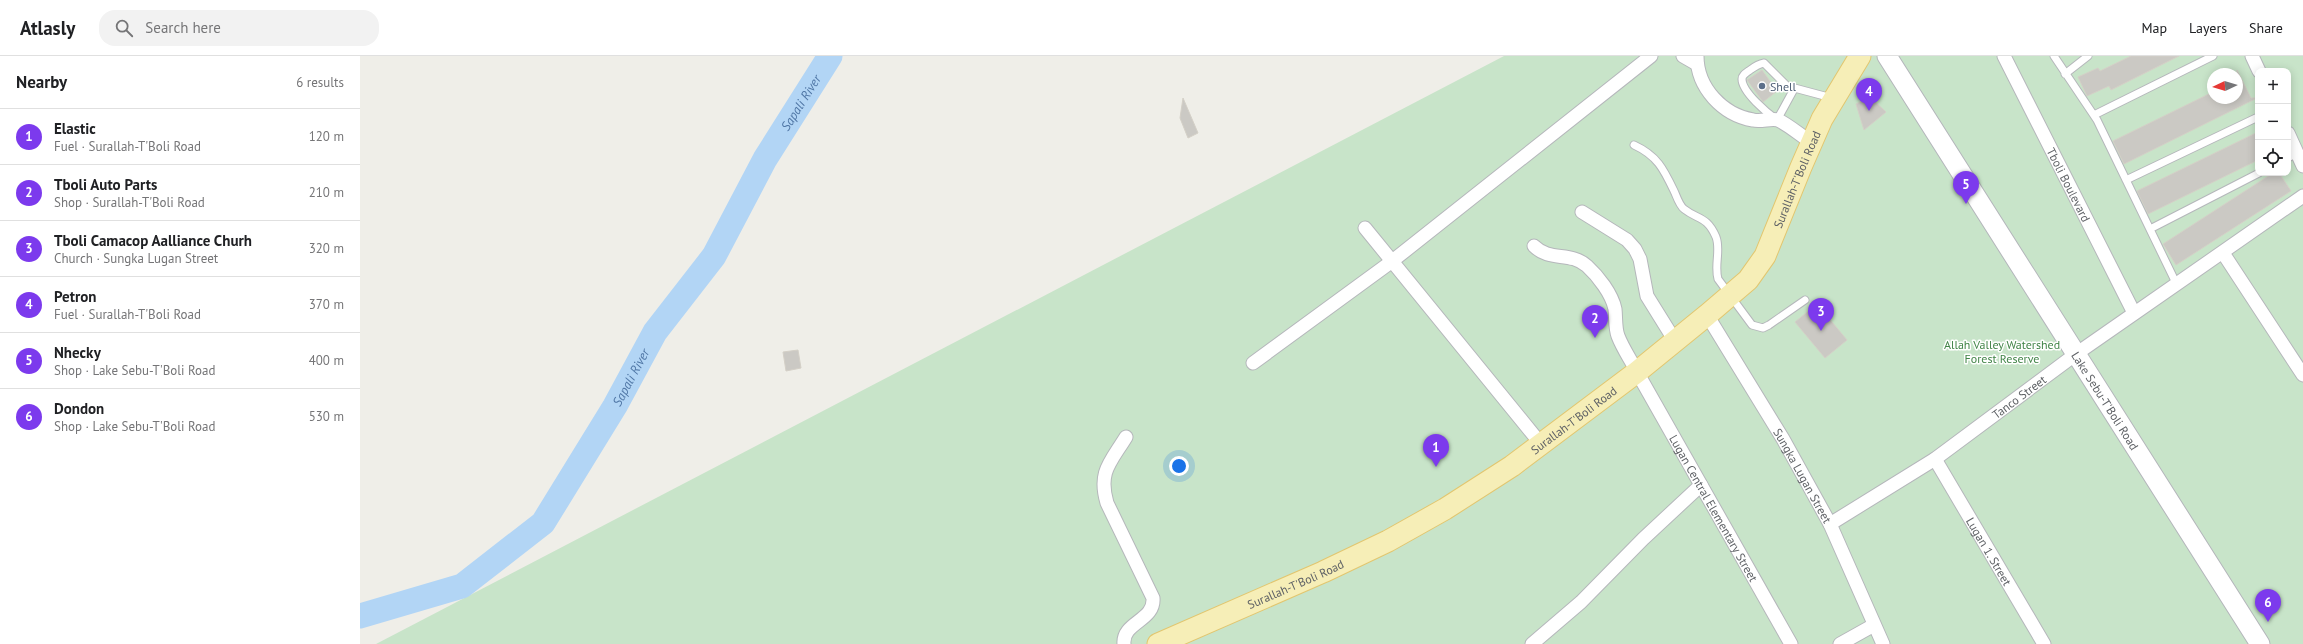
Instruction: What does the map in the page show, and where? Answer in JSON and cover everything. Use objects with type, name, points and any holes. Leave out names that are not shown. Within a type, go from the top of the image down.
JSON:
[{"type":"main road","name":"Surallah-T'Boli Road","points":[[1158,644],[1388,541],[1445,509],[1512,466],[1637,372],[1707,315],[1748,280],[1765,256],[1811,142],[1833,99],[1860,56]]},
{"type":"main road","name":"Lake Sebu-T'Boli Road","points":[[1887,56],[2260,644]]},
{"type":"street","points":[[1253,364],[1391,262],[1651,56]]},
{"type":"street","points":[[1683,56],[1697,60],[1700,78],[1706,88],[1724,108],[1748,119],[1777,120],[1811,142]]},
{"type":"street","name":"Tboli Boulevard","points":[[2004,56],[2134,313]]},
{"type":"street","points":[[2252,56],[2258,68]]},
{"type":"street","points":[[2290,140],[2293,155],[2303,166]]},
{"type":"street","name":"Tanco Street","points":[[1830,524],[1935,459],[2076,354],[2303,196]]},
{"type":"street","points":[[1582,212],[1627,240],[1635,248],[1640,259],[1647,296],[1675,341]]},
{"type":"street","points":[[1365,228],[1391,262],[1541,444]]},
{"type":"street","name":"Lugan Central Elementary Street","points":[[1534,246],[1541,253],[1550,256],[1575,259],[1586,266],[1602,284],[1614,309],[1618,336],[1791,644]]},
{"type":"street","points":[[2223,253],[2303,376]]},
{"type":"street","name":"Sungka Lugan Street","points":[[1707,315],[1783,439],[1830,524],[1874,625],[1884,644]]},
{"type":"street","points":[[1124,644],[1124,636],[1128,630],[1150,612],[1154,606],[1153,598],[1107,503],[1102,488],[1107,468],[1126,437]]},
{"type":"street","name":"Lugan 1. Street","points":[[1935,459],[2044,644]]},
{"type":"street","points":[[1532,644],[1545,634],[1701,485]]},
{"type":"street","points":[[1840,644],[1874,625]]},
{"type":"lane","points":[[2054,56],[2094,115],[2177,285]]},
{"type":"lane","points":[[2065,74],[2088,56]]},
{"type":"lane","points":[[2094,115],[2213,56]]},
{"type":"lane","points":[[1794,89],[1777,120],[1757,104],[1742,82],[1744,74],[1758,65],[1766,64],[1783,83],[1794,89],[1833,99]]},
{"type":"lane","points":[[2126,180],[2255,118]]},
{"type":"lane","points":[[1634,145],[1648,152],[1664,170],[1684,209],[1702,217],[1709,225],[1716,237],[1718,248],[1716,271],[1718,279],[1752,325],[1763,328],[1805,300]]},
{"type":"lane","points":[[2150,230],[2255,175]]},
{"type":"green space","name":"Allah Valley Watershed Forest Reserve","points":[[1504,56],[2303,56],[2303,644],[376,644]]},
{"type":"building","points":[[2131,56],[2179,56],[2111,90],[2109,86],[2087,96],[2078,77],[2098,68],[2100,71]]},
{"type":"building","name":"Shell","points":[[1762,70],[1777,91],[1763,102],[1747,80]]},
{"type":"building","points":[[2243,82],[2251,98],[2255,98],[2124,164],[2113,141],[2207,95],[2207,104],[2243,104]]},
{"type":"building","points":[[1870,97],[1886,112],[1864,130],[1856,104]]},
{"type":"building","points":[[1183,98],[1198,133],[1188,138],[1180,118]]},
{"type":"building","points":[[2255,133],[2255,161],[2148,214],[2137,191]]},
{"type":"building","points":[[2268,176],[2281,176],[2291,191],[2176,265],[2163,244]]},
{"type":"building","points":[[1817,304],[1847,340],[1825,358],[1795,322]]},
{"type":"building","points":[[798,350],[801,368],[786,371],[783,352]]},
{"type":"waterway","name":"Sapali River","points":[[360,616],[462,586],[543,523],[615,406],[655,332],[714,256],[765,159],[830,56]]},
{"type":"place","name":"Shell","points":[[1762,86]]},
{"type":"place","name":"Petron","points":[[1869,111]]},
{"type":"place","name":"Nhecky","points":[[1966,204]]},
{"type":"place","name":"Tboli Camacop Aalliance Churh","points":[[1821,331]]},
{"type":"place","name":"Tboli Auto Parts","points":[[1595,338]]},
{"type":"place","name":"Elastic","points":[[1436,467]]},
{"type":"place","name":"Dondon","points":[[2268,622]]}]
